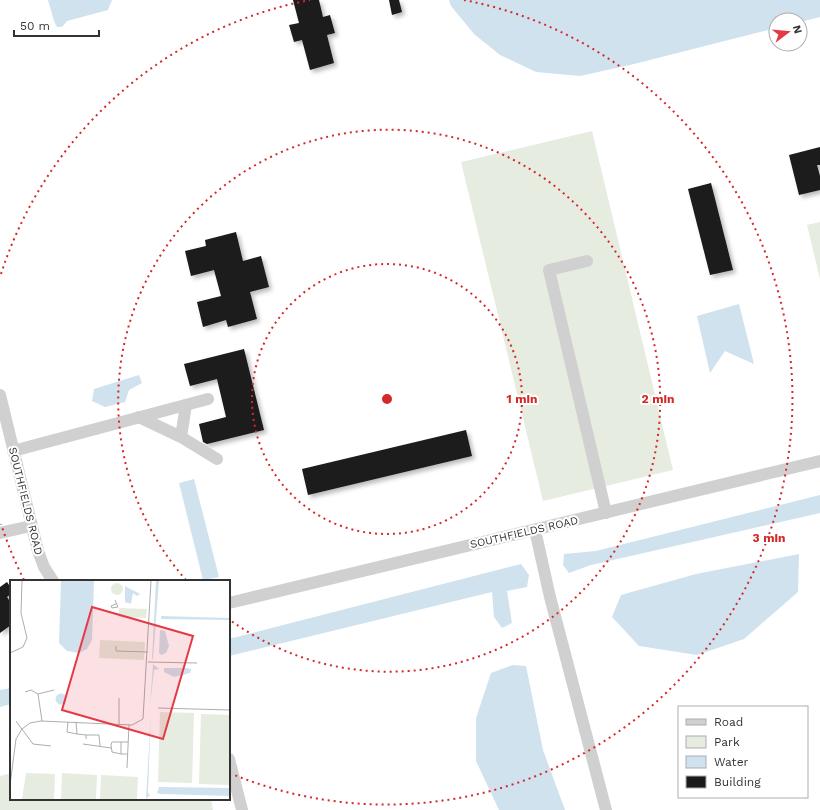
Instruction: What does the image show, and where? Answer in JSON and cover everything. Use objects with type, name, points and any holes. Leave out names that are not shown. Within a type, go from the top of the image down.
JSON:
[{"type":"street","points":[[587,262],[548,270],[606,513]]},
{"type":"street","name":"SOUTHFIELDS ROAD","points":[[0,395],[38,551],[44,567],[52,580]]},
{"type":"street","points":[[13,451],[208,399]]},
{"type":"street","points":[[181,437],[186,405]]},
{"type":"street","points":[[139,417],[181,437],[217,459]]},
{"type":"street","name":"SOUTHFIELDS ROAD","points":[[230,604],[820,461]]},
{"type":"street","points":[[0,533],[31,526]]},
{"type":"street","points":[[535,530],[550,596],[606,810]]},
{"type":"street","points":[[230,763],[242,810]]},
{"type":"green space","points":[[592,131],[673,470],[543,501],[461,162]]},
{"type":"green space","points":[[820,222],[820,279],[807,225]]},
{"type":"green space","points":[[10,773],[10,800],[211,800],[213,810],[0,810],[0,776]]},
{"type":"water","points":[[48,0],[112,0],[108,10],[67,21],[62,27],[57,27]]},
{"type":"water","points":[[449,0],[820,0],[820,17],[808,20],[808,12],[768,12],[768,30],[580,76],[536,72],[500,55],[474,34],[451,6]]},
{"type":"water","points":[[739,304],[754,364],[725,351],[710,373],[697,316]]},
{"type":"water","points":[[139,375],[142,383],[129,390],[125,402],[105,407],[92,401],[94,389]]},
{"type":"water","points":[[194,479],[219,577],[203,580],[179,483]]},
{"type":"water","points":[[820,495],[820,513],[591,565],[569,573],[563,565],[564,554],[596,551]]},
{"type":"water","points":[[799,554],[798,592],[744,639],[697,655],[639,646],[612,617],[621,595],[696,574]]},
{"type":"water","points":[[521,564],[529,575],[527,587],[507,591],[512,623],[502,628],[494,617],[492,592],[230,656],[230,639]]},
{"type":"water","points":[[513,665],[526,666],[543,750],[565,810],[499,810],[476,761],[476,718],[491,673]]},
{"type":"water","points":[[10,688],[10,704],[0,707],[0,690]]},
{"type":"building","points":[[293,0],[319,0],[323,17],[330,15],[335,33],[327,35],[334,63],[310,70],[302,40],[294,42],[289,25],[299,23]]},
{"type":"building","points":[[389,0],[399,0],[402,12],[392,15]]},
{"type":"building","points":[[820,147],[820,165],[817,165],[820,176],[820,190],[799,195],[789,155]]},
{"type":"building","points":[[711,183],[733,270],[710,275],[688,189]]},
{"type":"building","points":[[236,232],[243,261],[261,256],[269,287],[250,292],[257,319],[228,327],[226,320],[203,327],[197,302],[221,296],[214,270],[191,276],[185,251],[206,246],[205,240]]},
{"type":"building","points":[[244,349],[264,430],[207,444],[203,442],[199,424],[226,417],[217,379],[190,386],[184,364]]},
{"type":"building","points":[[466,430],[472,456],[308,495],[302,469]]},
{"type":"building","points":[[7,582],[10,586],[10,595],[7,597],[10,602],[10,626],[0,633],[0,587]]}]
